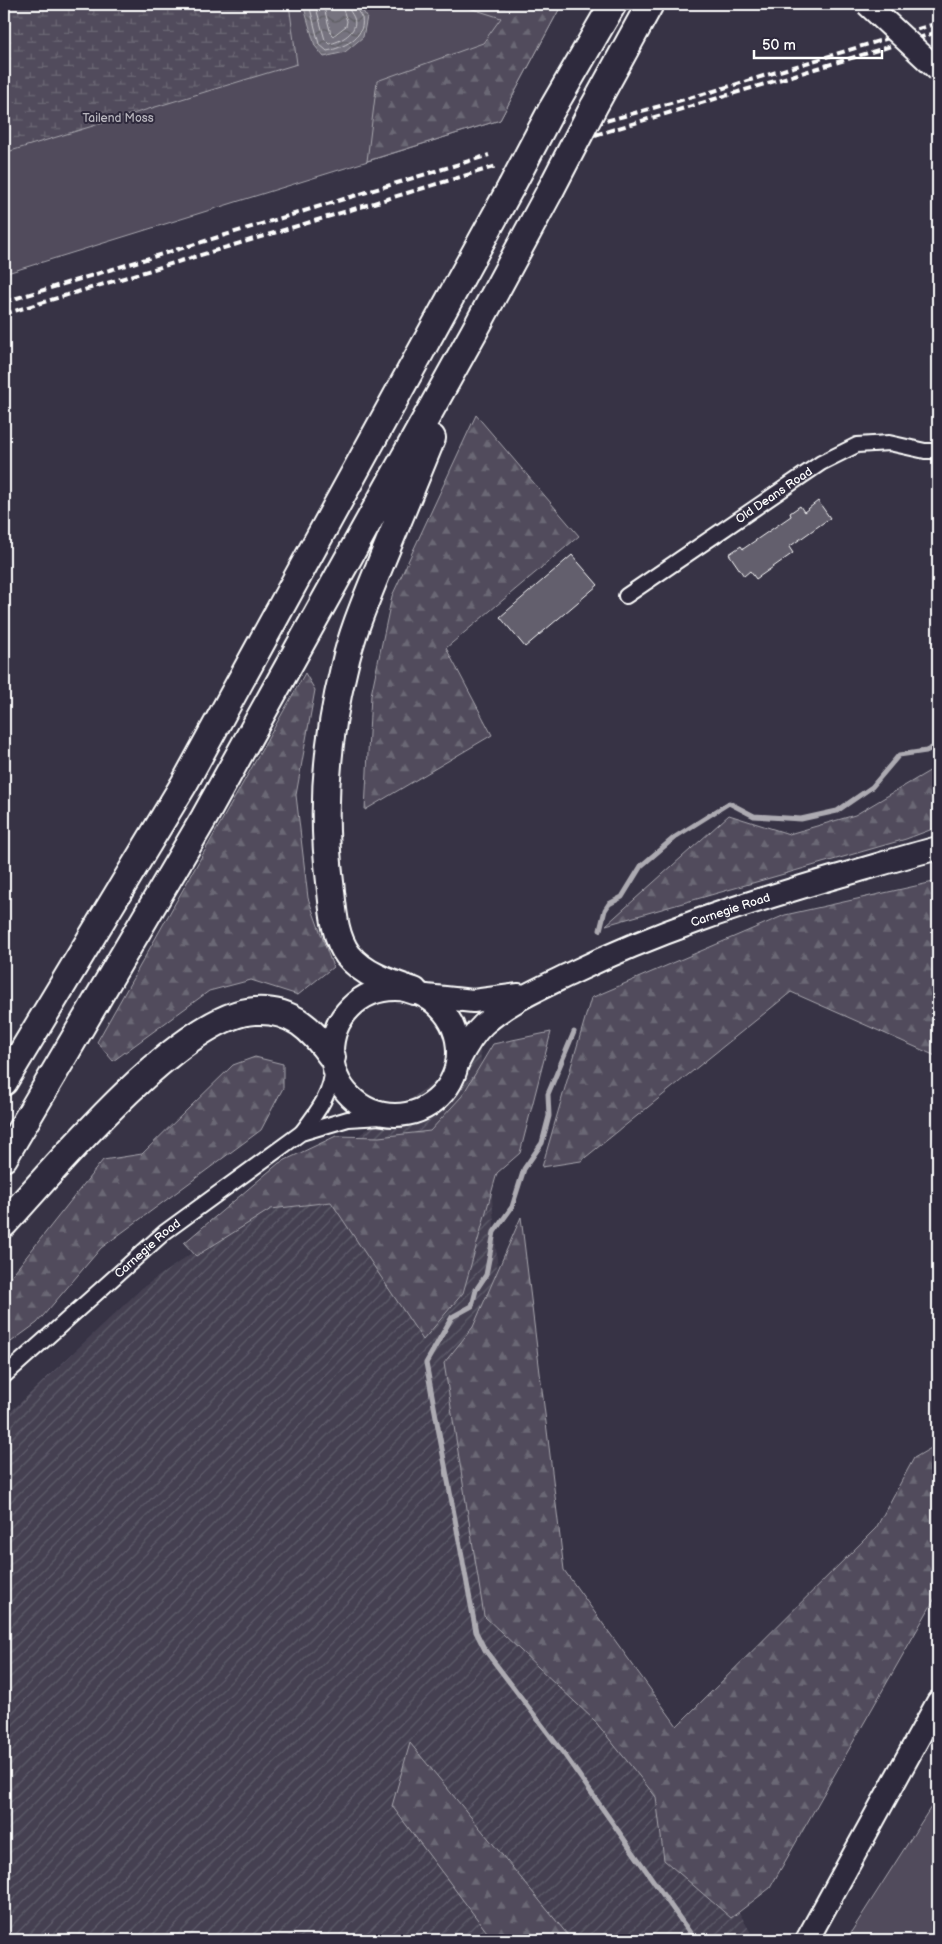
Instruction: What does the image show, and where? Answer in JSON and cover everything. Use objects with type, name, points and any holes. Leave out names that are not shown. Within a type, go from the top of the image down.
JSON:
[{"type":"highway","points":[[4,1082],[184,784],[551,111],[613,4]]},
{"type":"highway","points":[[4,1158],[204,818],[475,330],[650,4]]},
{"type":"highway","points":[[420,994],[380,979],[363,969],[348,955],[340,940],[335,922],[327,862],[327,772],[344,667],[364,604],[475,330]]},
{"type":"highway","points":[[4,1224],[102,1116],[181,1047],[213,1025],[242,1012],[255,1011],[286,1015],[316,1034],[333,1061]]},
{"type":"main road","points":[[867,4],[938,70]]},
{"type":"main road","name":"Carnegie Road","points":[[458,1062],[483,1025],[529,993],[607,956],[677,926],[743,904],[938,848]]},
{"type":"main road","points":[[394,989],[420,994],[448,1017],[455,1031],[459,1046],[458,1062],[451,1082],[438,1099],[420,1111],[398,1116],[372,1111],[350,1096],[339,1082],[333,1061],[334,1036],[342,1018],[356,1003],[374,993],[394,989]]},
{"type":"main road","name":"Carnegie Road","points":[[420,994],[489,1001],[529,993]]},
{"type":"main road","points":[[806,1940],[938,1702]]},
{"type":"street","name":"Old Deans Road","points":[[626,596],[821,463],[857,445],[889,443],[925,451],[938,451]]},
{"type":"street","name":"Carnegie Road","points":[[4,1376],[165,1232],[301,1133],[327,1096],[333,1061]]},
{"type":"street","name":"Carnegie Road","points":[[301,1133],[348,1119],[398,1116]]},
{"type":"shaded area","points":[[480,1050],[519,1531],[751,1933],[747,1940],[4,1940],[4,1418],[142,1288]]},
{"type":"green space","name":"Tailend Moss","points":[[4,4],[562,4],[500,120],[4,274]]},
{"type":"green space","points":[[4,4],[289,4],[297,64],[4,153]]},
{"type":"green space","points":[[457,4],[562,4],[500,120],[367,161],[377,81],[483,43],[501,18]]},
{"type":"green space","points":[[476,415],[579,536],[446,648],[492,735],[365,810],[371,695],[392,596]]},
{"type":"green space","points":[[305,673],[315,690],[296,795],[308,898],[333,967],[298,995],[251,980],[209,991],[113,1061],[97,1042]]},
{"type":"green space","points":[[938,766],[938,827],[906,839],[606,925],[729,815],[789,834],[855,815]]},
{"type":"green space","points":[[938,881],[938,1057],[791,992],[581,1161],[542,1167],[591,998],[785,915]]},
{"type":"green space","points":[[551,1032],[520,1153],[497,1173],[463,1293],[423,1340],[331,1202],[271,1209],[196,1256],[184,1243],[279,1163],[336,1136],[379,1137],[430,1131],[462,1096],[493,1044]]},
{"type":"green space","points":[[255,1057],[283,1064],[283,1088],[261,1130],[101,1248],[37,1323],[4,1347],[4,1285],[103,1160],[142,1154],[233,1065]]},
{"type":"green space","points":[[521,1217],[564,1570],[677,1726],[876,1528],[914,1458],[938,1444],[938,1593],[770,1888],[731,1918],[664,1860],[656,1797],[594,1720],[484,1616],[444,1363],[473,1327]]},
{"type":"green space","points":[[410,1743],[572,1940],[493,1940],[392,1806]]},
{"type":"green space","points":[[938,1796],[938,1940],[846,1940]]},
{"type":"water","points":[[303,4],[358,4],[367,17],[363,37],[345,52],[324,57],[315,46]]},
{"type":"building","points":[[818,501],[830,518],[789,547],[793,553],[756,579],[750,571],[744,576],[729,554],[741,546],[743,549],[791,516],[790,513],[800,506],[804,512]]},
{"type":"building","points":[[572,555],[598,585],[525,647],[500,617]]},
{"type":"waterway","points":[[600,930],[605,910],[609,904],[622,897],[641,866],[675,837],[729,803],[754,816],[801,819],[837,811],[872,787],[899,755],[926,751],[938,745]]},
{"type":"waterway","points":[[574,1032],[548,1094],[549,1116],[542,1143],[524,1169],[512,1207],[494,1232],[486,1275],[476,1290],[472,1306],[452,1317],[426,1363],[476,1632],[485,1650],[564,1754],[695,1940]]},
{"type":"railway","points":[[595,124],[714,91],[938,23]]},
{"type":"railway","points":[[595,135],[938,32]]},
{"type":"railway","points":[[4,302],[489,155]]},
{"type":"railway","points":[[4,314],[497,166]]}]
